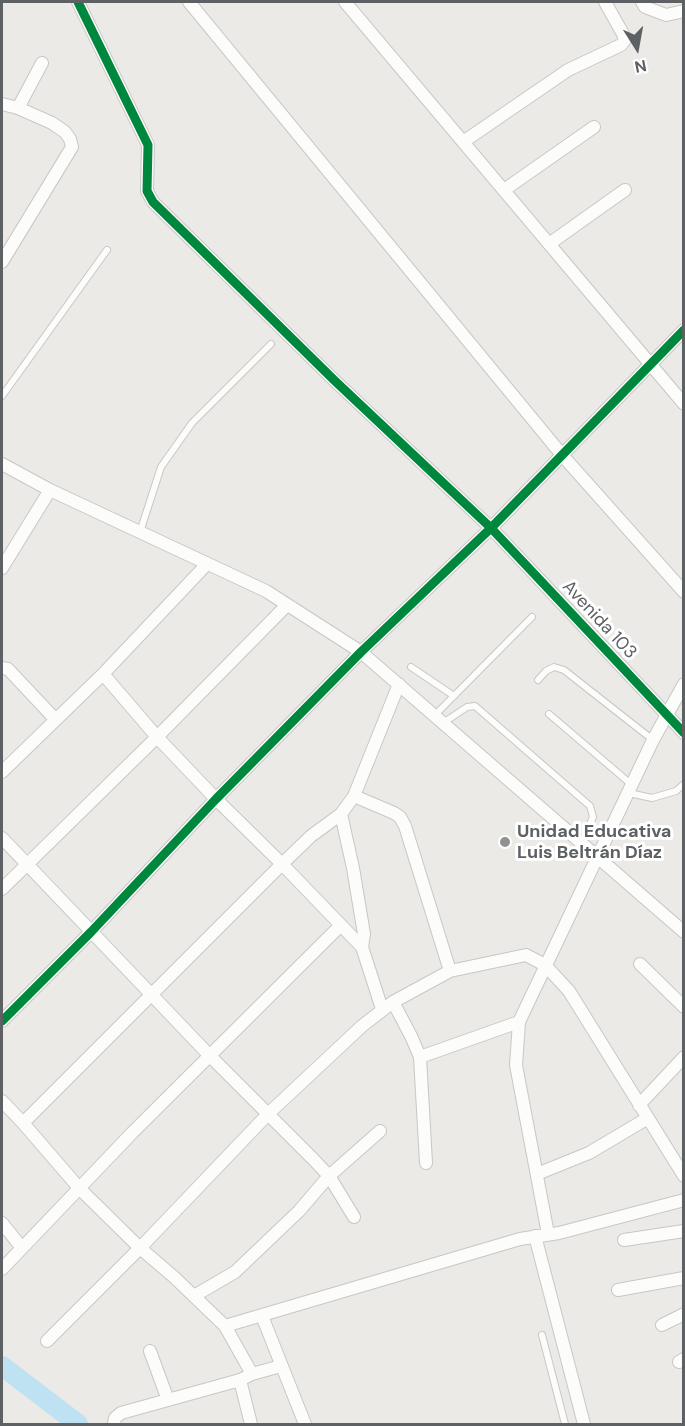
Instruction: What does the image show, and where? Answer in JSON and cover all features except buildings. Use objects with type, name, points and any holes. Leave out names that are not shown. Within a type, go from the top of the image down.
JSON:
[{"type":"street","name":"Avenida 103","points":[[78,2],[148,145],[147,191],[153,202],[334,380],[491,528],[666,717],[684,733]]},
{"type":"street","points":[[189,2],[562,454],[684,592]]},
{"type":"street","points":[[345,2],[684,404]]},
{"type":"street","points":[[463,142],[568,70],[621,45],[624,40],[623,34],[605,2]]},
{"type":"street","points":[[642,2],[645,7],[666,15],[684,11]]},
{"type":"street","points":[[18,108],[42,63]]},
{"type":"street","points":[[2,118],[3,104],[18,108],[52,123],[65,132],[72,147],[2,262]]},
{"type":"street","points":[[504,190],[594,127]]},
{"type":"street","points":[[549,244],[625,190]]},
{"type":"street","points":[[2,1021],[361,652],[491,528],[684,330]]},
{"type":"street","points":[[2,464],[50,490],[266,591],[361,652],[684,932]]},
{"type":"street","points":[[2,568],[50,490]]},
{"type":"street","points":[[2,772],[103,674],[207,564]]},
{"type":"street","points":[[2,889],[158,737],[287,605]]},
{"type":"street","points":[[2,668],[8,669],[55,719]]},
{"type":"street","points":[[103,674],[216,799],[362,947],[387,1006],[411,1036],[420,1057],[426,1163]]},
{"type":"street","points":[[23,1123],[282,864],[311,836],[341,814],[354,796],[399,684]]},
{"type":"street","points":[[548,1234],[516,1065],[519,1022],[653,740],[684,684]]},
{"type":"street","points":[[354,796],[394,813],[400,817],[405,826],[450,972]]},
{"type":"street","points":[[341,814],[364,934],[362,947]]},
{"type":"street","points":[[2,838],[210,1056],[329,1176],[354,1217]]},
{"type":"street","points":[[2,1269],[341,925]]},
{"type":"street","points":[[47,1341],[269,1113],[387,1006],[450,972],[526,956],[545,965],[569,991],[684,1176]]},
{"type":"street","points":[[640,964],[684,1007]]},
{"type":"street","points":[[420,1057],[519,1022]]},
{"type":"street","points":[[639,1105],[684,1057]]},
{"type":"street","points":[[2,1101],[80,1189],[225,1326],[252,1374]]},
{"type":"street","points":[[537,1174],[589,1153],[648,1118]]},
{"type":"street","points":[[194,1296],[235,1272],[298,1211],[329,1176],[380,1131]]},
{"type":"street","points":[[225,1326],[520,1239],[684,1200]]},
{"type":"street","points":[[2,1223],[22,1248]]},
{"type":"street","points":[[624,1240],[684,1231]]},
{"type":"street","points":[[535,1236],[584,1425]]},
{"type":"street","points":[[618,1290],[684,1278]]},
{"type":"street","points":[[662,1325],[684,1314]]},
{"type":"street","points":[[262,1316],[305,1425]]},
{"type":"street","points":[[150,1351],[168,1400]]},
{"type":"street","points":[[114,1425],[115,1418],[121,1413],[240,1380],[252,1374],[281,1366]]},
{"type":"street","points":[[240,1380],[251,1425]]},
{"type":"lane","points":[[2,396],[107,250]]},
{"type":"lane","points":[[140,532],[161,467],[192,423],[271,344]]},
{"type":"lane","points":[[439,719],[454,696],[532,617]]},
{"type":"lane","points":[[411,667],[454,696]]},
{"type":"lane","points":[[538,680],[546,671],[554,667],[564,670],[653,740]]},
{"type":"lane","points":[[439,719],[475,706],[590,806],[593,816],[582,843]]},
{"type":"lane","points":[[549,714],[630,789],[652,798],[676,791],[684,784]]},
{"type":"lane","points":[[542,1335],[565,1425]]},
{"type":"waterway","points":[[2,1366],[78,1424]]},
{"type":"cycle path","points":[[78,2],[148,145],[147,191],[153,202],[334,380],[491,528],[684,733]]},
{"type":"cycle path","points":[[2,1021],[361,652],[491,528],[684,330]]},
{"type":"place","name":"Unidad Educativa Luis Beltrán Díaz","points":[[505,842]]}]
